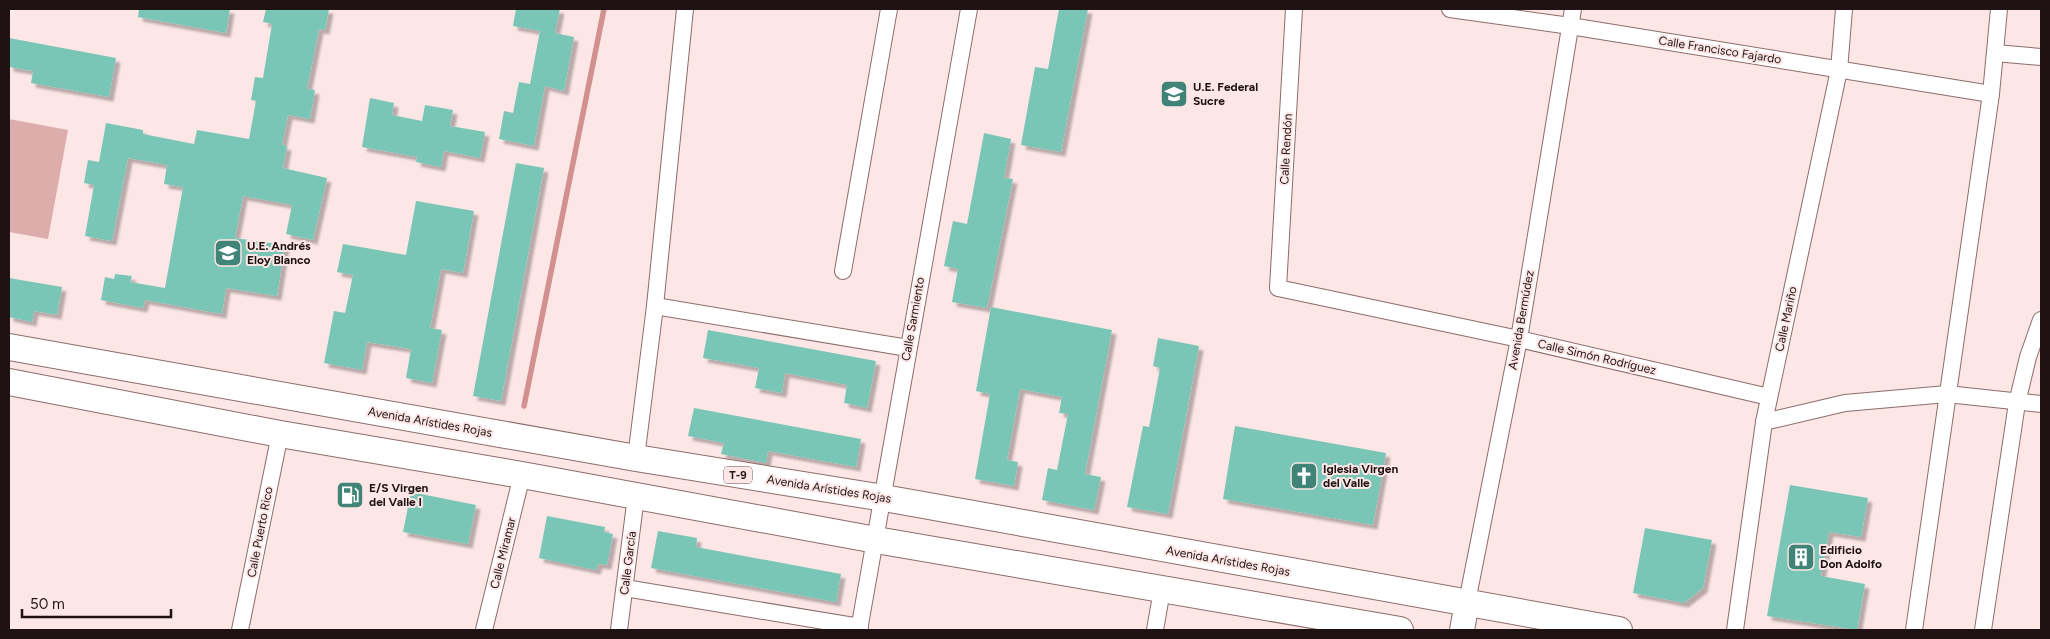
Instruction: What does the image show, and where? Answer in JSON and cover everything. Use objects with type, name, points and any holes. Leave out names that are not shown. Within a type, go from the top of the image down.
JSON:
[{"type":"main road","name":"Avenida Arístides Rojas","points":[[9,347],[636,458],[884,498],[1146,547],[1619,630]]},
{"type":"main road","points":[[9,382],[280,434],[522,475],[876,540],[1400,630]]},
{"type":"street","points":[[636,458],[655,306],[685,9]]},
{"type":"street","points":[[843,271],[890,9]]},
{"type":"street","name":"Calle Sarmiento","points":[[859,628],[884,498],[908,348],[969,9]]},
{"type":"street","name":"Calle Rendón","points":[[1278,288],[1294,9]]},
{"type":"street","name":"Calle Francisco Fajardo","points":[[1450,9],[1570,26],[1990,94]]},
{"type":"street","name":"Avenida Bermúdez","points":[[1462,630],[1518,339],[1573,9]]},
{"type":"street","name":"Calle Mariño","points":[[1736,630],[1764,422],[1839,70],[1844,9]]},
{"type":"street","points":[[1914,630],[1990,94],[2000,9]]},
{"type":"street","points":[[1995,53],[2041,57]]},
{"type":"street","name":"Calle Simón Rodríguez","points":[[1278,288],[1518,339],[1770,397]]},
{"type":"street","points":[[655,306],[908,348]]},
{"type":"street","points":[[1983,630],[2017,403],[2028,357],[2041,320]]},
{"type":"street","points":[[1764,422],[1845,402],[1947,394],[2017,403],[2041,404]]},
{"type":"street","name":"Calle Puerto Rico","points":[[240,630],[280,434]]},
{"type":"street","name":"Calle Miramar","points":[[484,630],[522,475]]},
{"type":"street","name":"Calle García","points":[[619,630],[636,496]]},
{"type":"street","points":[[624,588],[859,628]]},
{"type":"street","points":[[1155,630],[1162,590]]},
{"type":"shaded area","points":[[9,119],[68,130],[48,239],[9,232]]},
{"type":"building","points":[[139,9],[230,9],[226,33],[138,17]]},
{"type":"building","points":[[266,9],[329,9],[325,30],[319,29],[307,89],[315,90],[310,119],[288,115],[282,145],[287,146],[283,168],[327,178],[313,240],[286,234],[292,205],[243,196],[235,238],[285,245],[277,296],[226,288],[222,314],[145,300],[143,308],[101,300],[105,277],[114,279],[115,274],[132,276],[130,282],[165,288],[183,187],[164,184],[167,165],[128,158],[112,241],[85,236],[94,185],[84,183],[88,160],[99,162],[106,123],[143,130],[143,134],[194,144],[197,130],[249,139],[256,101],[251,100],[255,77],[263,78],[272,24],[263,22]]},
{"type":"building","points":[[516,9],[560,9],[555,33],[574,37],[564,91],[545,86],[534,146],[499,139],[504,111],[513,113],[519,82],[530,84],[540,31],[513,26]]},
{"type":"building","points":[[1059,9],[1088,9],[1061,152],[1021,145],[1035,67],[1048,69]]},
{"type":"building","points":[[9,38],[116,58],[109,97],[31,83],[33,71],[9,67]]},
{"type":"building","points":[[370,98],[394,103],[392,115],[422,121],[425,105],[453,110],[450,126],[485,132],[480,158],[444,151],[441,167],[416,162],[417,157],[362,147]]},
{"type":"building","points":[[984,133],[1011,139],[1004,178],[1013,179],[987,308],[952,302],[958,269],[944,266],[953,221],[967,224]]},
{"type":"building","points":[[516,163],[544,168],[501,401],[473,396]]},
{"type":"building","points":[[416,201],[474,211],[463,273],[441,269],[430,328],[442,330],[432,383],[406,378],[411,349],[367,342],[362,370],[324,363],[334,311],[345,313],[353,275],[337,272],[343,244],[406,255]]},
{"type":"building","points":[[9,278],[62,287],[57,315],[34,311],[32,322],[9,317]]},
{"type":"building","points":[[991,307],[1112,330],[1085,474],[1101,477],[1094,510],[1042,500],[1048,468],[1057,470],[1068,414],[1059,413],[1062,397],[1020,389],[1007,460],[1018,462],[1014,486],[975,479],[990,394],[976,391]]},
{"type":"building","points":[[708,330],[876,361],[867,408],[844,403],[847,385],[785,373],[782,393],[755,388],[759,368],[703,358]]},
{"type":"building","points":[[1158,338],[1199,346],[1168,514],[1127,507],[1143,426],[1149,427],[1160,368],[1153,366]]},
{"type":"building","points":[[694,408],[861,439],[856,467],[768,451],[766,463],[721,454],[724,443],[688,436]]},
{"type":"building","name":"Iglesia Virgen del Valle","points":[[1235,426],[1386,453],[1373,525],[1223,499]]},
{"type":"building","name":"Edificio Don Adolfo","points":[[1790,485],[1868,498],[1861,537],[1829,532],[1821,576],[1865,584],[1857,630],[1767,616]]},
{"type":"building","points":[[411,492],[476,505],[468,544],[403,532]]},
{"type":"building","points":[[547,516],[605,527],[604,532],[613,534],[607,565],[598,564],[596,570],[539,558]]},
{"type":"building","points":[[1645,528],[1712,540],[1703,588],[1684,603],[1633,593]]},
{"type":"building","points":[[658,531],[697,538],[696,547],[841,574],[836,602],[651,568]]},
{"type":"waterway","points":[[524,406],[604,9]]},
{"type":"place","name":"U.E. Federal Sucre","points":[[1174,94]]},
{"type":"place","name":"U.E. Andrés Eloy Blanco","points":[[228,253]]},
{"type":"place","name":"Iglesia Virgen del Valle","points":[[1304,476]]},
{"type":"place","name":"E/S Virgen del Valle I","points":[[350,495]]},
{"type":"place","name":"Edificio Don Adolfo","points":[[1801,557]]}]
